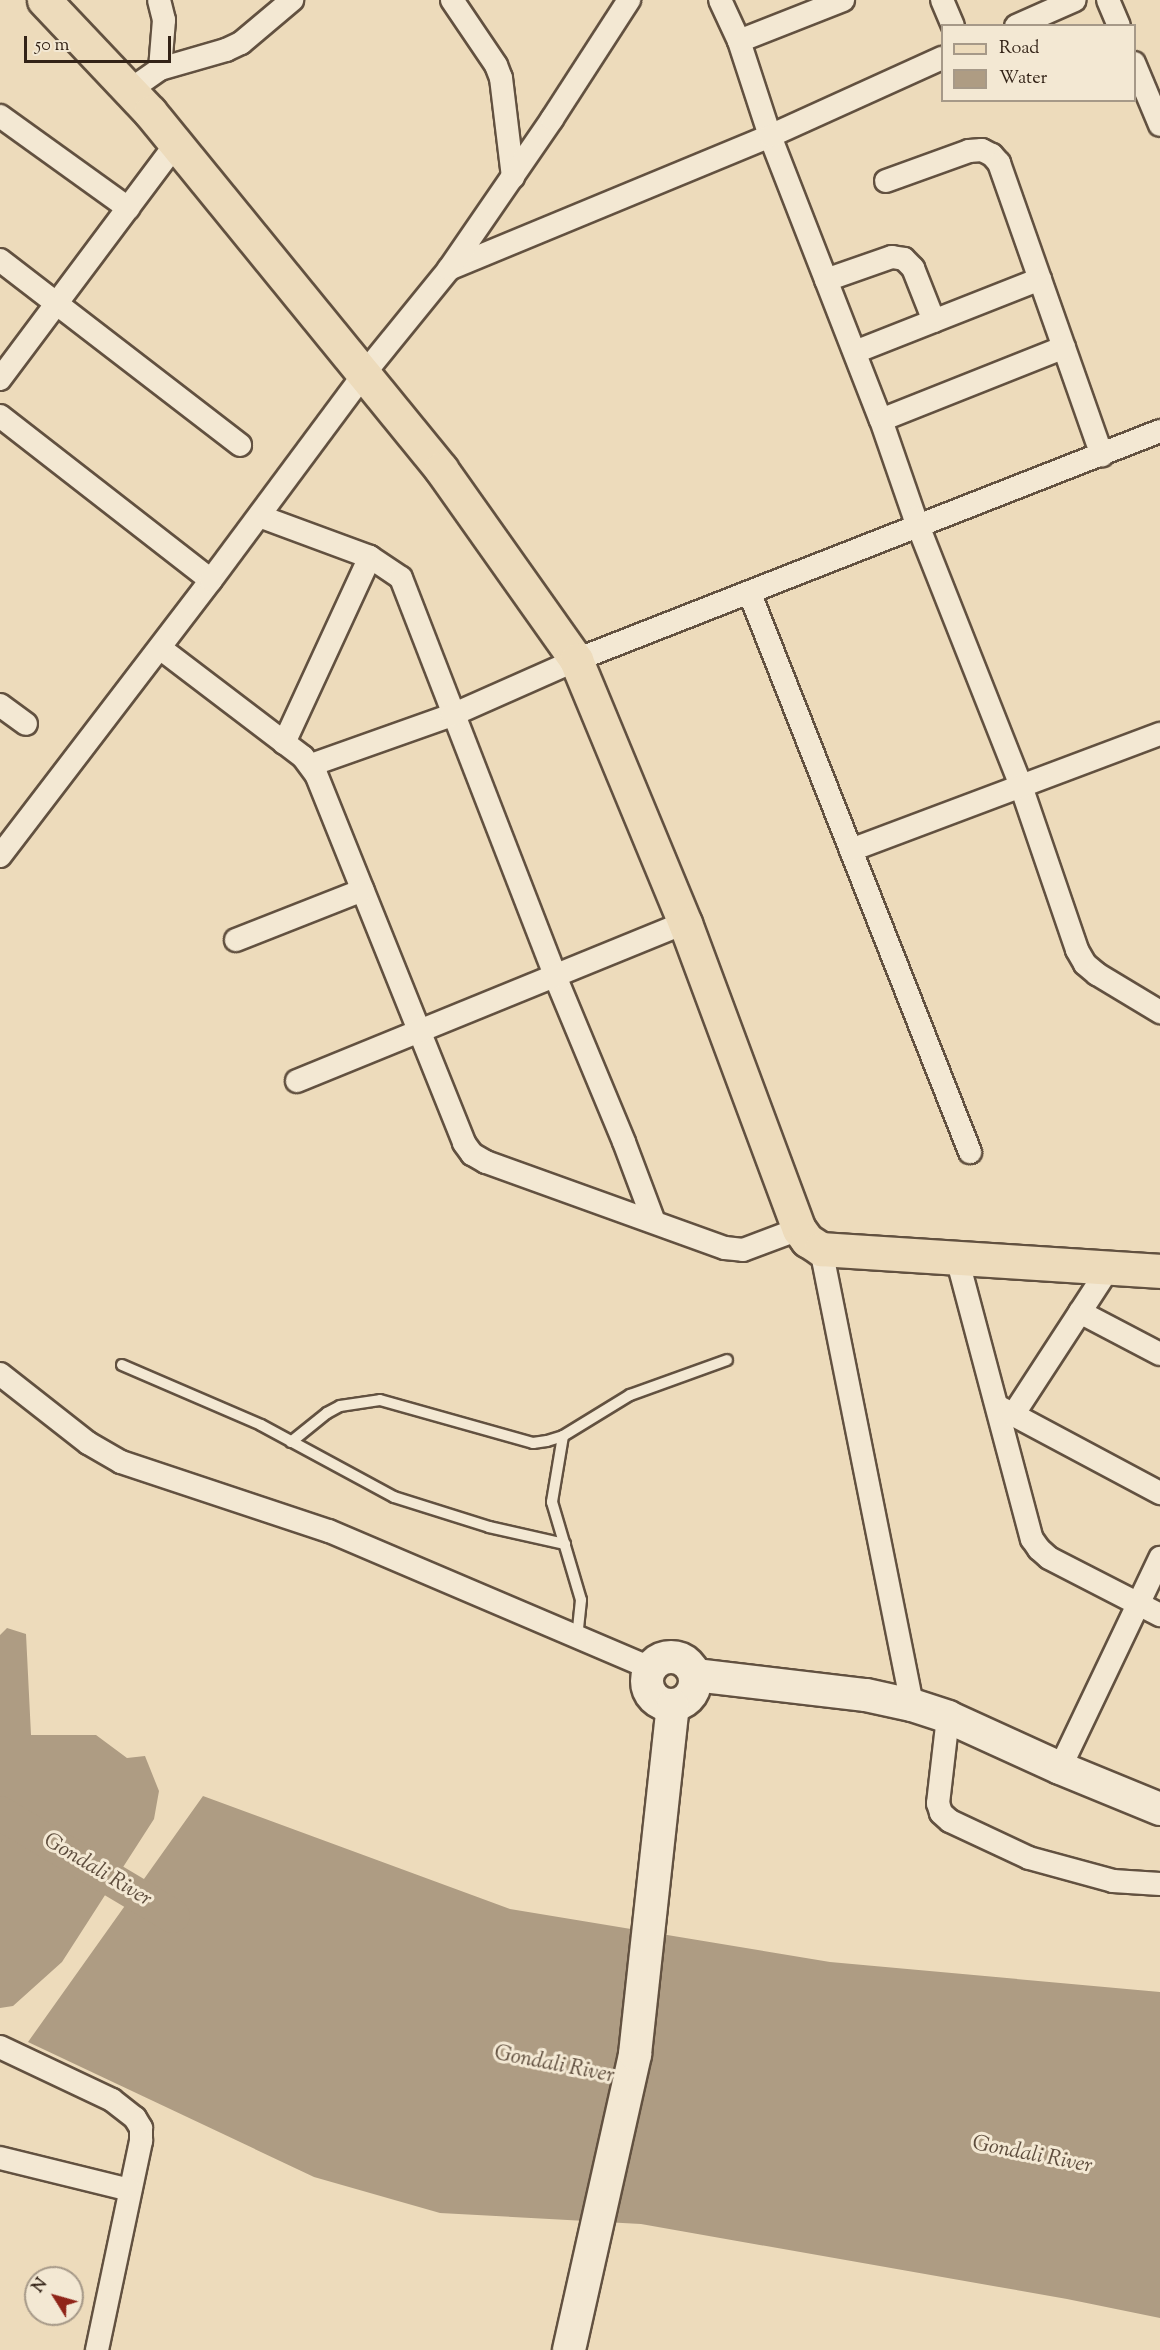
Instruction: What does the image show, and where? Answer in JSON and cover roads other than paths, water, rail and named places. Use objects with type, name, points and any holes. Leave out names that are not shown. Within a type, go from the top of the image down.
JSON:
[{"type":"main road","points":[[44,0],[130,90],[176,144],[441,469],[576,660],[685,923],[811,1239],[957,1257],[1160,1271]]},
{"type":"main road","points":[[678,1657],[685,1661],[694,1675],[695,1684],[688,1699],[673,1706],[657,1702],[651,1697],[646,1683],[650,1668],[662,1658],[678,1657]]},
{"type":"main road","points":[[694,1675],[866,1695],[912,1704],[948,1717],[1060,1768],[1160,1809]]},
{"type":"main road","points":[[569,2350],[635,2054],[662,1825],[673,1706]]},
{"type":"street","points":[[159,0],[164,20],[160,69]]},
{"type":"street","points":[[130,90],[160,69],[226,50],[241,43],[292,0]]},
{"type":"street","points":[[452,0],[496,65],[501,78],[513,177]]},
{"type":"street","points":[[0,856],[160,648],[363,375],[449,269],[513,177],[628,0]]},
{"type":"street","points":[[720,0],[739,41],[770,136],[881,420],[919,528],[1021,786],[1084,964],[1160,1012]]},
{"type":"street","points":[[739,41],[843,0]]},
{"type":"street","points":[[942,0],[952,24]]},
{"type":"street","points":[[1021,24],[1075,0]]},
{"type":"street","points":[[1108,0],[1118,24]]},
{"type":"street","points":[[449,269],[770,136],[941,58]]},
{"type":"street","points":[[1136,68],[1160,125]]},
{"type":"street","points":[[0,116],[128,208]]},
{"type":"street","points":[[0,379],[176,144]]},
{"type":"street","points":[[886,181],[969,151],[982,150],[992,155],[999,163],[1102,455]]},
{"type":"street","points":[[826,280],[892,257],[904,259],[914,268],[934,321]]},
{"type":"street","points":[[0,260],[240,445]]},
{"type":"street","points":[[855,352],[1040,279]]},
{"type":"street","points":[[881,420],[1064,347]]},
{"type":"street","points":[[0,416],[211,580]]},
{"type":"street","points":[[311,765],[452,715],[576,660],[1160,432]]},
{"type":"street","points":[[259,516],[370,557],[401,578],[452,715],[654,1222]]},
{"type":"street","points":[[284,743],[370,557]]},
{"type":"street","points":[[750,594],[970,1152]]},
{"type":"street","points":[[160,648],[311,765],[464,1143],[472,1154],[486,1162],[725,1248],[743,1250],[811,1239],[912,1704]]},
{"type":"street","points":[[0,705],[26,724]]},
{"type":"street","points":[[851,850],[1160,734]]},
{"type":"street","points":[[236,940],[363,890]]},
{"type":"street","points":[[297,1081],[685,923]]},
{"type":"street","points":[[957,1257],[1005,1410],[1032,1539],[1039,1549],[1050,1557],[1160,1615]]},
{"type":"street","points":[[1005,1410],[1080,1312],[1109,1268]]},
{"type":"street","points":[[1080,1312],[1160,1354]]},
{"type":"street","points":[[0,1374],[88,1443],[121,1462],[329,1531],[650,1668]]},
{"type":"street","points":[[1005,1410],[1160,1493]]},
{"type":"street","points":[[1060,1768],[1160,1558]]},
{"type":"street","points":[[948,1717],[938,1803],[941,1814],[950,1821],[1029,1858],[1113,1881],[1160,1884]]},
{"type":"street","points":[[0,2047],[112,2100],[135,2118],[141,2128],[141,2141],[97,2350]]},
{"type":"street","points":[[0,2158],[130,2190]]},
{"type":"lane","points":[[291,1442],[327,1413],[340,1406],[380,1400],[533,1443],[563,1436],[630,1395],[727,1360]]},
{"type":"lane","points":[[122,1365],[261,1425],[394,1497],[489,1527],[566,1544]]},
{"type":"lane","points":[[563,1436],[552,1502],[581,1600],[577,1636]]},
{"type":"water","points":[[7,1628],[26,1634],[31,1735],[96,1735],[127,1758],[145,1756],[159,1791],[154,1819],[62,1962],[13,2006],[0,2008],[0,1635]]},
{"type":"water","points":[[203,1796],[510,1909],[830,1962],[1160,1992],[1160,2318],[1067,2299],[641,2224],[440,2213],[314,2177],[28,2042]]},
{"type":"waterway","name":"Gondali River","points":[[0,1813],[173,1916]]}]
